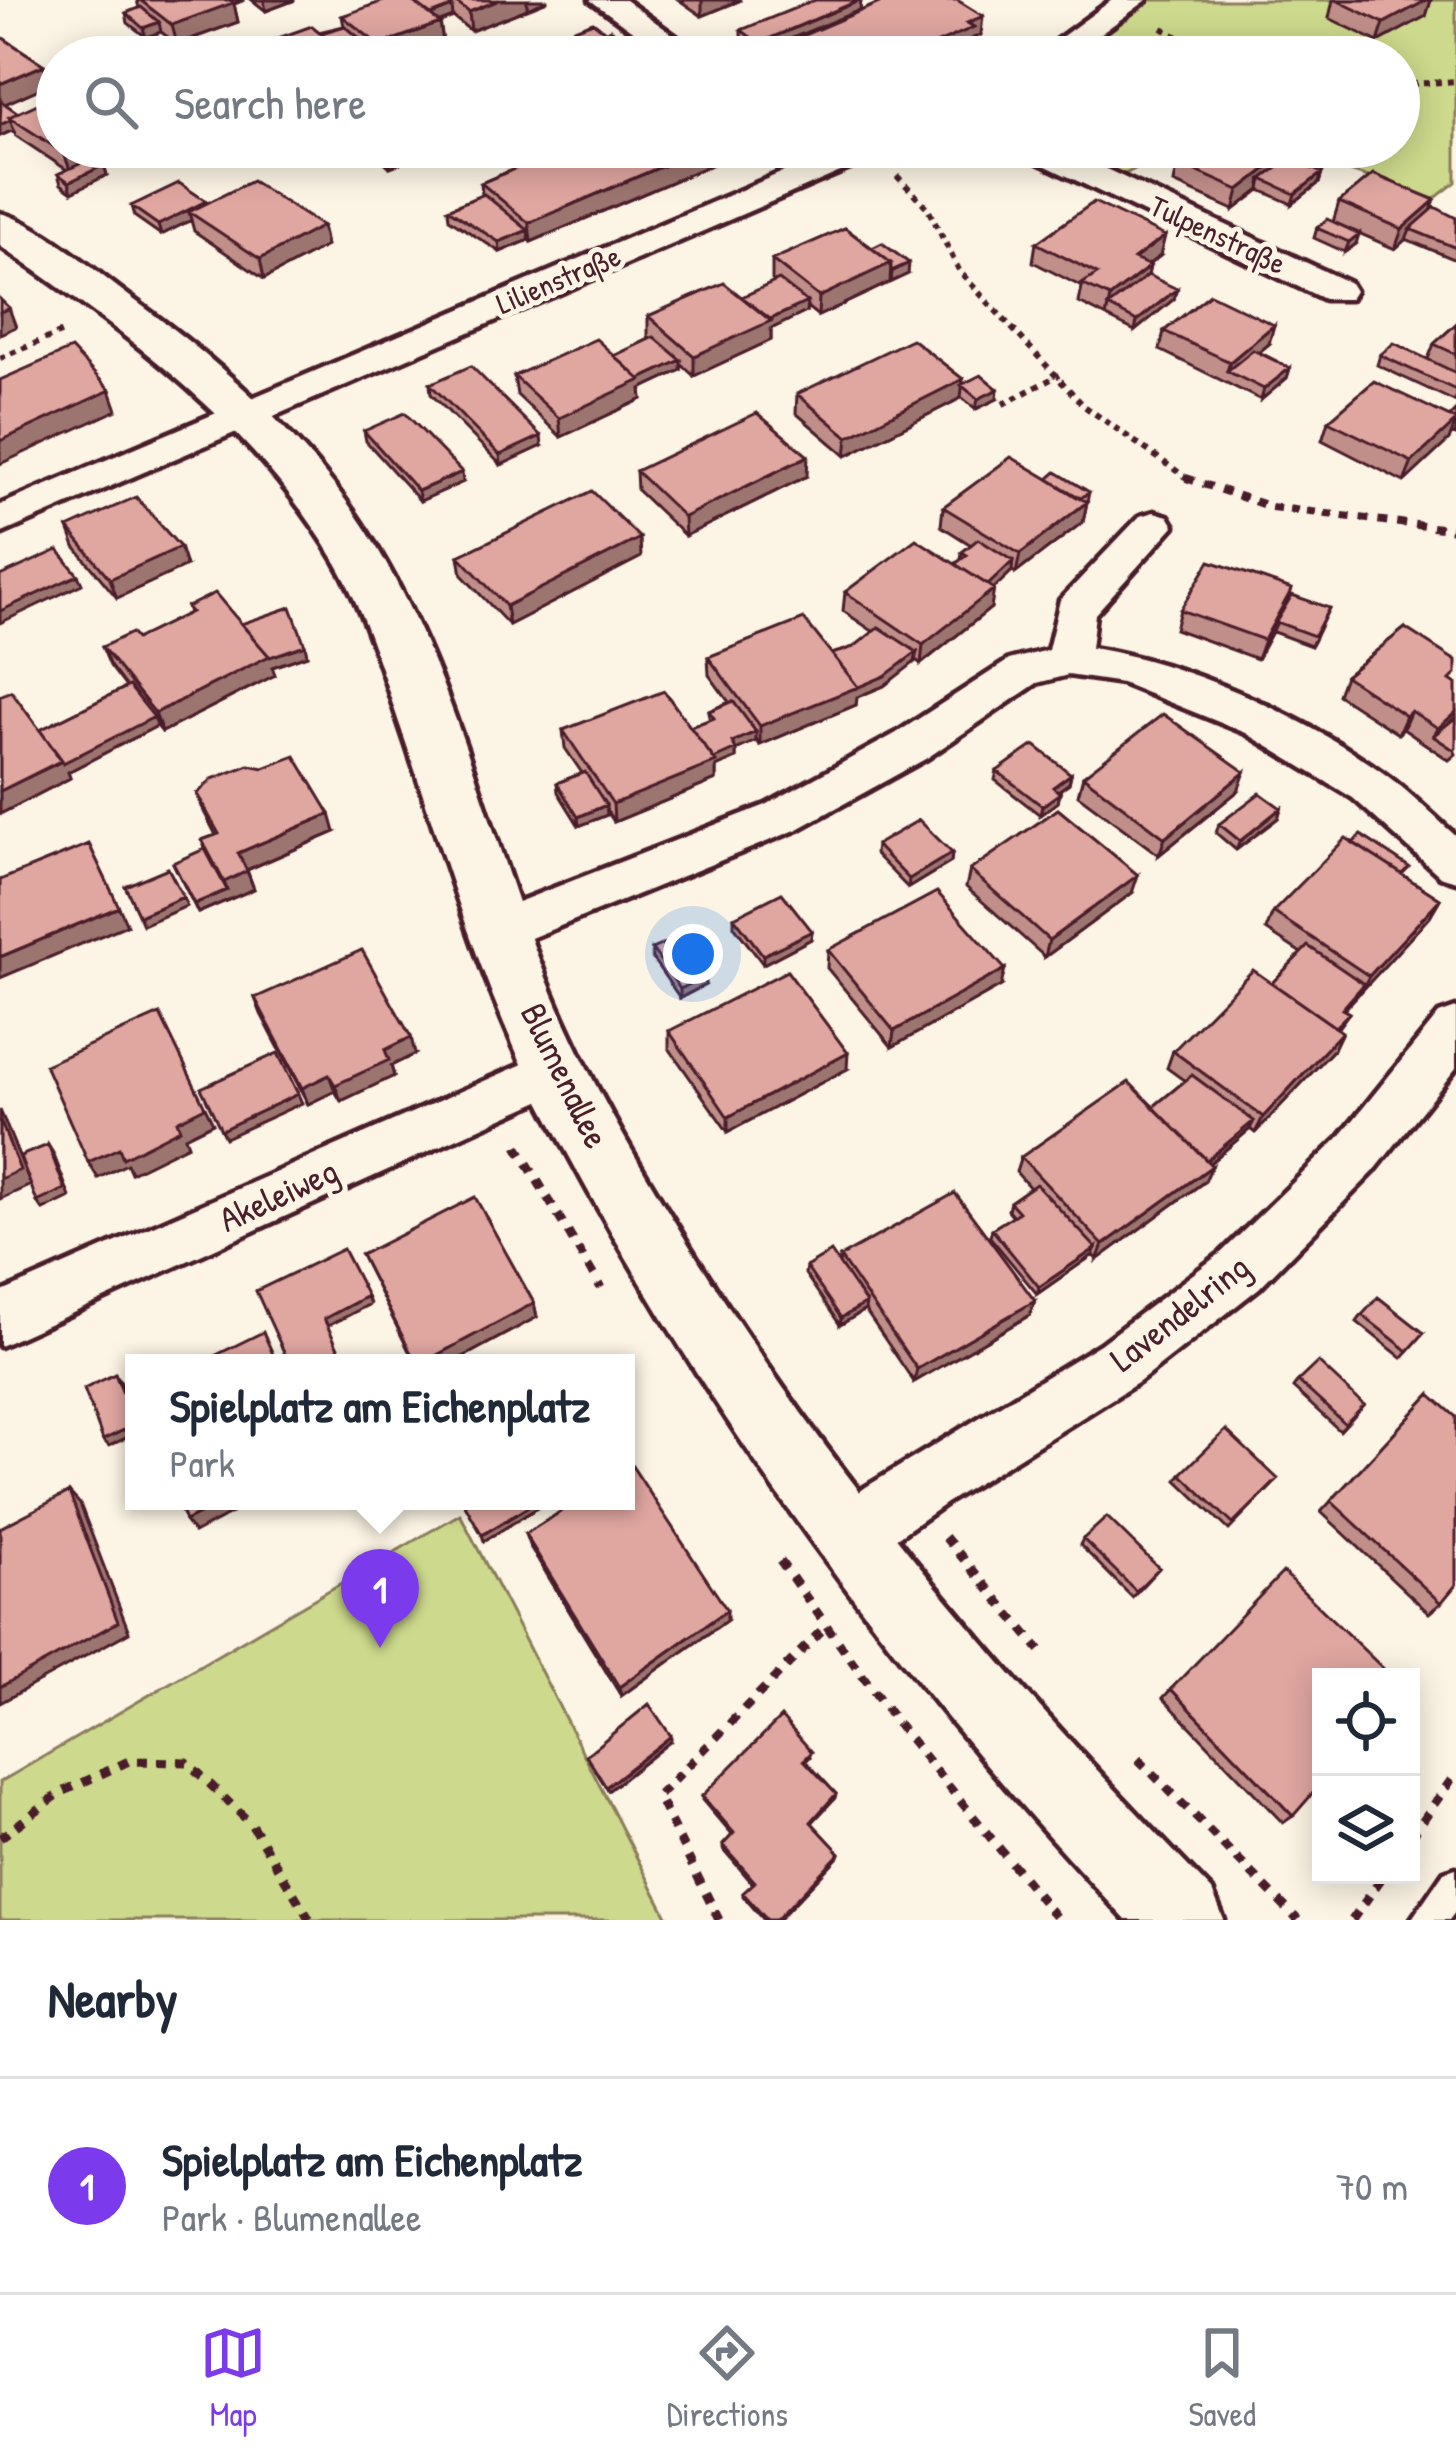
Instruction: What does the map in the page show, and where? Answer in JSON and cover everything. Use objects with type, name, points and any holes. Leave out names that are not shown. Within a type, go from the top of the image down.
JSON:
[{"type":"street","points":[[604,0],[658,36]]},
{"type":"street","points":[[1079,36],[1127,3]]},
{"type":"street","name":"Lilienstraße","points":[[0,521],[807,168]]},
{"type":"street","name":"Tulpenstraße","points":[[1077,168],[1337,291]]},
{"type":"street","name":"Blumenallee","points":[[0,226],[120,309],[247,411],[310,484],[358,556],[403,658],[500,930],[557,1070],[699,1326],[867,1559],[1100,1837],[1183,1920]]},
{"type":"street","points":[[1068,660],[1075,610],[1154,526]]},
{"type":"street","points":[[500,930],[782,818],[911,746],[1024,671],[1068,660],[1128,669],[1261,722],[1369,786],[1456,863]]},
{"type":"street","name":"Lavendelring","points":[[867,1559],[906,1491],[1158,1336],[1297,1218],[1411,1093],[1456,1030]]},
{"type":"street","name":"Akeleiweg","points":[[0,1320],[557,1070]]},
{"type":"lane","points":[[1428,1920],[1456,1884]]},
{"type":"path","points":[[1127,3],[1180,36]]},
{"type":"path","points":[[1420,83],[1456,80]]},
{"type":"path","points":[[871,168],[927,207],[960,272],[1097,416],[1196,484],[1271,507],[1456,530]]},
{"type":"path","points":[[1003,404],[1059,375]]},
{"type":"path","points":[[906,1491],[1045,1656]]},
{"type":"path","points":[[713,1918],[658,1796],[824,1627],[867,1559]]},
{"type":"path","points":[[1123,1743],[1298,1920]]},
{"type":"path","points":[[0,1838],[60,1793],[129,1761],[187,1762],[251,1824],[310,1920]]},
{"type":"path","points":[[1420,1824],[1456,1773]]},
{"type":"path","points":[[1352,1920],[1378,1884]]},
{"type":"green space","points":[[1132,0],[1456,0],[1456,182],[1434,199],[1341,168],[1420,168],[1420,36],[1083,36]]},
{"type":"green space","points":[[1103,168],[1137,168],[1121,176]]},
{"type":"green space","points":[[460,1514],[669,1920],[0,1920],[0,1782]]},
{"type":"building","points":[[140,0],[230,0],[233,3],[172,25]]},
{"type":"building","points":[[386,0],[411,0],[440,23],[404,36],[368,36],[342,16]]},
{"type":"building","points":[[441,0],[452,7],[431,15],[412,1]]},
{"type":"building","points":[[452,0],[499,0],[469,12]]},
{"type":"building","points":[[815,0],[860,0],[775,36],[749,36],[741,30]]},
{"type":"building","points":[[886,0],[957,0],[983,16],[967,23],[974,27],[954,36],[801,36]]},
{"type":"building","points":[[1336,0],[1427,0],[1384,23]]},
{"type":"building","points":[[141,7],[159,22],[143,28],[126,13]]},
{"type":"building","points":[[593,22],[612,36],[555,36]]},
{"type":"building","points":[[312,26],[325,36],[284,36]]},
{"type":"building","points":[[345,26],[357,36],[325,36],[321,33]]},
{"type":"building","points":[[0,36],[36,60],[36,68],[0,84]]},
{"type":"building","points":[[1,101],[18,113],[0,125]]},
{"type":"building","points":[[36,105],[36,135],[9,117]]},
{"type":"building","points":[[71,168],[98,168],[69,182],[58,174]]},
{"type":"building","points":[[517,168],[658,168],[529,223],[481,183]]},
{"type":"building","points":[[1189,168],[1268,168],[1239,190]]},
{"type":"building","points":[[1277,168],[1311,168],[1322,173],[1295,194],[1262,179]]},
{"type":"building","points":[[1373,174],[1435,200],[1402,229],[1339,202]]},
{"type":"building","points":[[252,181],[322,226],[260,259],[189,212]]},
{"type":"building","points":[[179,183],[206,201],[158,225],[131,206]]},
{"type":"building","points":[[484,194],[528,230],[499,242],[448,209]]},
{"type":"building","points":[[1094,202],[1165,236],[1134,259],[1150,266],[1110,297],[1082,284],[1097,274],[1036,243]]},
{"type":"building","points":[[1435,207],[1456,218],[1456,248],[1410,229]]},
{"type":"building","points":[[1327,219],[1359,234],[1349,242],[1317,228]]},
{"type":"building","points":[[845,228],[891,263],[819,297],[772,260]]},
{"type":"building","points":[[882,243],[909,263],[891,271],[891,263],[872,248]]},
{"type":"building","points":[[1148,275],[1177,289],[1137,321],[1108,306]]},
{"type":"building","points":[[779,280],[807,302],[770,319],[742,297]]},
{"type":"building","points":[[724,283],[771,321],[694,356],[648,316]]},
{"type":"building","points":[[1210,294],[1274,325],[1230,362],[1164,331]]},
{"type":"building","points":[[1456,324],[1456,354],[1434,344]]},
{"type":"building","points":[[654,337],[681,360],[640,379],[614,356]]},
{"type":"building","points":[[596,339],[641,380],[559,418],[514,376]]},
{"type":"building","points":[[912,339],[963,379],[848,437],[797,394]]},
{"type":"building","points":[[1394,343],[1456,373],[1456,390],[1380,355]]},
{"type":"building","points":[[71,349],[110,390],[0,441],[0,380]]},
{"type":"building","points":[[1253,350],[1290,368],[1264,389],[1227,371]]},
{"type":"building","points":[[471,366],[541,436],[500,455],[430,384]]},
{"type":"building","points":[[981,375],[998,389],[978,399],[961,385]]},
{"type":"building","points":[[1374,381],[1456,421],[1412,462],[1328,421]]},
{"type":"building","points":[[405,413],[462,472],[418,491],[364,431]]},
{"type":"building","points":[[757,413],[808,456],[684,517],[636,471]]},
{"type":"building","points":[[1011,457],[1087,502],[1020,554],[943,507]]},
{"type":"building","points":[[1056,472],[1089,492],[1080,499],[1048,479]]},
{"type":"building","points":[[592,491],[640,538],[506,606],[459,556]]},
{"type":"building","points":[[136,497],[180,547],[110,579],[68,528]]},
{"type":"building","points":[[916,539],[994,589],[923,645],[845,592]]},
{"type":"building","points":[[978,539],[1013,561],[988,585],[955,564]]},
{"type":"building","points":[[58,550],[78,575],[0,611],[0,576]]},
{"type":"building","points":[[1210,561],[1292,589],[1264,640],[1180,610]]},
{"type":"building","points":[[215,593],[269,656],[155,713],[102,647],[131,633],[136,639],[191,612],[187,607]]},
{"type":"building","points":[[1292,595],[1329,608],[1314,636],[1276,622]]},
{"type":"building","points":[[291,607],[305,645],[270,657],[241,624]]},
{"type":"building","points":[[804,619],[858,687],[760,726],[708,657]]},
{"type":"building","points":[[879,627],[917,652],[885,676],[854,689],[858,687],[832,654],[854,647]]},
{"type":"building","points":[[1405,628],[1456,661],[1456,674],[1450,680],[1456,684],[1456,712],[1438,728],[1411,711],[1406,716],[1345,676]]},
{"type":"building","points":[[129,686],[154,717],[63,763],[40,730]]},
{"type":"building","points":[[11,691],[62,760],[0,791],[0,696]]},
{"type":"building","points":[[664,691],[716,762],[613,804],[563,730]]},
{"type":"building","points":[[733,701],[756,732],[732,742],[736,749],[714,759],[690,727],[714,718],[709,711]]},
{"type":"building","points":[[1163,714],[1245,772],[1165,838],[1083,776]]},
{"type":"building","points":[[1456,717],[1456,748],[1454,750],[1433,736]]},
{"type":"building","points":[[1034,745],[1071,774],[1053,787],[1060,793],[1042,806],[997,771]]},
{"type":"building","points":[[295,756],[330,814],[238,853],[247,871],[224,882],[202,840],[219,834],[197,794],[212,779],[249,765],[264,768]]},
{"type":"building","points":[[585,772],[606,805],[578,817],[557,783]]},
{"type":"building","points":[[1260,793],[1281,808],[1240,841],[1219,824]]},
{"type":"building","points":[[1058,809],[1138,875],[1049,940],[970,870]]},
{"type":"building","points":[[919,820],[952,853],[909,879],[876,845]]},
{"type":"building","points":[[1361,835],[1409,867],[1402,874],[1353,843]]},
{"type":"building","points":[[1346,838],[1440,899],[1369,976],[1273,912]]},
{"type":"building","points":[[89,844],[119,907],[0,957],[0,880]]},
{"type":"building","points":[[205,849],[227,890],[194,904],[173,863]]},
{"type":"building","points":[[168,868],[183,897],[139,916],[125,886]]},
{"type":"building","points":[[937,892],[1005,969],[894,1031],[828,950]]},
{"type":"building","points":[[782,893],[812,931],[763,955],[734,917]]},
{"type":"building","points":[[677,938],[705,976],[680,989],[652,949]]},
{"type":"building","points":[[1308,946],[1364,984],[1342,1009],[1349,1013],[1335,1027],[1272,983]]},
{"type":"building","points":[[362,950],[411,1037],[385,1050],[389,1060],[335,1085],[329,1075],[302,1088],[255,998]]},
{"type":"building","points":[[1253,970],[1342,1032],[1263,1117],[1173,1051]]},
{"type":"building","points":[[787,971],[848,1053],[728,1117],[669,1031]]},
{"type":"building","points":[[160,1014],[205,1107],[177,1121],[180,1129],[123,1158],[119,1148],[88,1162],[45,1065]]},
{"type":"building","points":[[278,1053],[298,1094],[221,1130],[201,1088]]},
{"type":"building","points":[[1192,1075],[1254,1121],[1207,1160],[1153,1107]]},
{"type":"building","points":[[1129,1082],[1212,1166],[1103,1245],[1021,1157]]},
{"type":"building","points":[[0,1120],[20,1170],[0,1179]]},
{"type":"building","points":[[48,1145],[65,1189],[37,1202],[20,1156]]},
{"type":"building","points":[[1036,1184],[1096,1248],[1039,1287],[992,1229],[1019,1212],[1010,1202]]},
{"type":"building","points":[[955,1193],[1035,1301],[917,1369],[840,1257]]},
{"type":"building","points":[[475,1197],[534,1303],[439,1354],[411,1354],[361,1255]]},
{"type":"building","points":[[343,1249],[367,1296],[324,1319],[341,1354],[285,1354],[256,1291]]},
{"type":"building","points":[[831,1252],[866,1303],[841,1318],[806,1267]]},
{"type":"building","points":[[1378,1297],[1424,1333],[1408,1351],[1362,1315]]},
{"type":"building","points":[[263,1332],[273,1354],[218,1354]]},
{"type":"building","points":[[1318,1362],[1364,1405],[1345,1424],[1298,1381]]},
{"type":"building","points":[[115,1374],[125,1398],[125,1429],[103,1440],[84,1389]]},
{"type":"building","points":[[1430,1394],[1456,1417],[1456,1585],[1441,1603],[1331,1501]]},
{"type":"building","points":[[1226,1430],[1278,1479],[1233,1524],[1181,1474]]},
{"type":"building","points":[[635,1471],[727,1610],[619,1687],[525,1534],[564,1510],[635,1510]]},
{"type":"building","points":[[69,1492],[118,1622],[0,1687],[0,1528]]},
{"type":"building","points":[[181,1510],[206,1510],[185,1521]]},
{"type":"building","points":[[468,1510],[523,1510],[482,1535]]},
{"type":"building","points":[[1107,1517],[1159,1568],[1136,1591],[1083,1539]]},
{"type":"building","points":[[1283,1572],[1383,1668],[1312,1668],[1312,1794],[1293,1816],[1171,1689]]},
{"type":"building","points":[[649,1704],[671,1736],[606,1787],[586,1755]]},
{"type":"building","points":[[781,1717],[812,1752],[804,1760],[836,1794],[811,1822],[840,1853],[776,1920],[767,1920],[743,1893],[755,1882],[723,1845],[734,1833],[702,1796]]},
{"type":"place","name":"Spielplatz am Eichenplatz","points":[[380,1648]]}]
